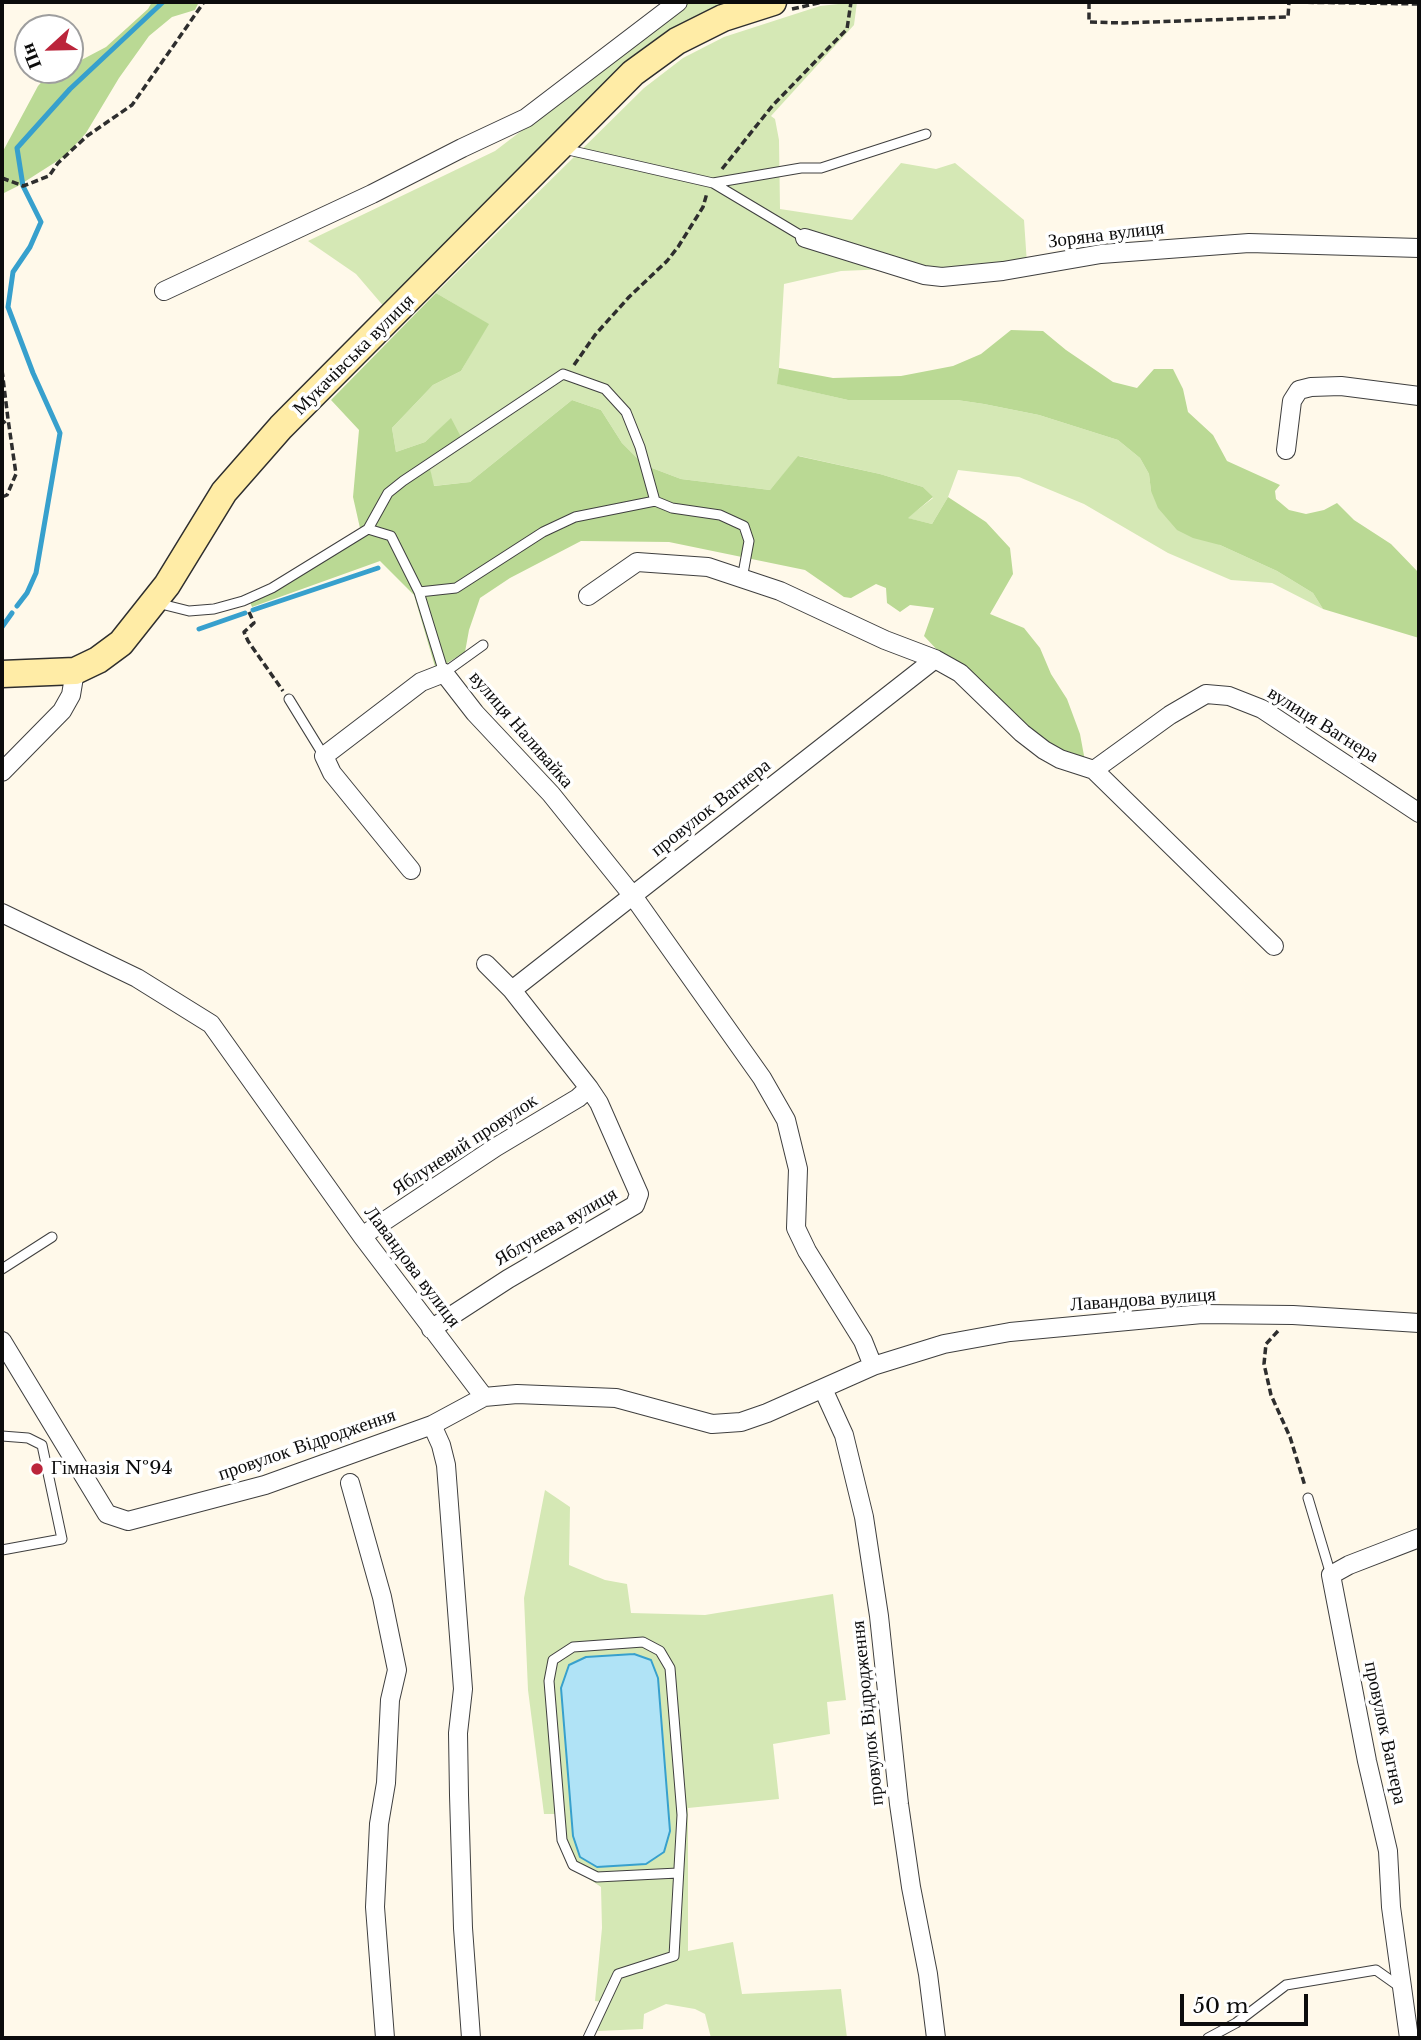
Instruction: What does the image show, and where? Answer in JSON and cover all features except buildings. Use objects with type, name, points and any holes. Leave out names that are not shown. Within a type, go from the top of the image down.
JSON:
[{"type":"street","points":[[164,291],[372,194],[526,118],[678,2]]},
{"type":"street","name":"Мукачівська вулиця","points":[[75,671],[98,660],[121,643],[154,602],[224,492],[281,427],[634,73],[677,41],[723,18],[773,2]]},
{"type":"street","name":"Зоряна вулиця","points":[[805,238],[924,275],[942,277],[1003,271],[1101,254],[1249,243],[1419,248]]},
{"type":"street","points":[[1286,450],[1292,401],[1298,390],[1341,386],[1419,396]]},
{"type":"street","points":[[588,596],[637,562],[708,566],[780,591],[886,640],[935,659],[960,673],[1022,733],[1044,750],[1059,759],[1094,771],[1274,946]]},
{"type":"street","name":"провулок Вагнера","points":[[512,990],[935,659]]},
{"type":"street","points":[[2,674],[75,671],[71,695],[62,711],[2,772]]},
{"type":"street","name":"вулиця Наливайка","points":[[324,756],[421,682],[444,673],[475,713],[551,794],[633,897]]},
{"type":"street","name":"вулиця Вагнера","points":[[1094,771],[1170,715],[1206,694],[1229,696],[1262,709],[1419,813]]},
{"type":"street","points":[[324,756],[332,773],[411,870]]},
{"type":"street","points":[[633,897],[762,1079],[786,1120],[799,1169],[796,1228],[807,1251],[863,1341],[873,1366]]},
{"type":"street","name":"Лавандова вулиця","points":[[2,913],[137,978],[211,1024],[362,1236],[484,1397],[517,1394],[616,1398],[712,1424],[741,1422],[873,1366],[944,1344],[1010,1332],[1202,1314],[1293,1315],[1419,1323]]},
{"type":"street","name":"Яблунева вулиця","points":[[431,1329],[508,1279],[635,1205],[639,1194],[589,1088],[512,990],[486,964]]},
{"type":"street","name":"Яблуневий провулок","points":[[362,1236],[496,1147],[578,1098],[589,1088]]},
{"type":"street","name":"провулок Відродження","points":[[2,1341],[107,1514],[128,1521],[265,1485],[432,1425],[484,1397]]},
{"type":"street","name":"провулок Відродження","points":[[823,1389],[844,1435],[864,1517],[879,1616],[899,1804],[936,2038]]},
{"type":"street","points":[[432,1425],[446,1465],[463,1689],[458,1733],[458,1795],[463,1928],[471,2038]]},
{"type":"street","points":[[350,1483],[382,1597],[397,1670],[390,1700],[375,1906],[385,2038]]},
{"type":"street","points":[[1331,1576],[1349,1565],[1419,1538]]},
{"type":"street","name":"провулок Вагнера","points":[[1331,1576],[1367,1761],[1388,1851],[1391,1907],[1409,2038]]},
{"type":"lane","points":[[713,183],[801,168],[821,168],[926,134]]},
{"type":"lane","points":[[558,148],[713,183],[805,238]]},
{"type":"lane","points":[[154,602],[189,611],[214,609],[243,601],[272,588],[368,529],[388,493],[563,373],[605,388],[626,412],[640,447],[655,501]]},
{"type":"lane","points":[[419,592],[456,588],[543,532],[575,517],[655,501],[672,508],[720,515],[744,526],[749,541],[742,579]]},
{"type":"lane","points":[[368,529],[391,536],[419,592],[444,673],[483,645]]},
{"type":"lane","points":[[289,699],[324,756]]},
{"type":"lane","points":[[2,1269],[52,1237]]},
{"type":"lane","points":[[2,1436],[28,1438],[42,1445],[62,1539],[2,1550]]},
{"type":"lane","points":[[1308,1498],[1331,1576]]},
{"type":"lane","points":[[589,2038],[618,1974],[674,1956],[682,1815],[670,1668],[660,1651],[643,1642],[573,1647],[552,1660],[549,1681],[562,1840],[573,1865],[597,1877],[678,1873]]},
{"type":"lane","points":[[1208,2038],[1237,2023],[1286,1985],[1376,1970],[1401,1988]]},
{"type":"path","points":[[2,178],[23,186],[49,176],[58,163],[87,136],[132,105],[204,2]]},
{"type":"path","points":[[563,373],[576,364],[587,344],[629,297],[667,261],[694,224],[713,183],[773,106],[847,29],[850,2]]},
{"type":"path","points":[[1089,2],[1089,22],[1124,23],[1288,17],[1289,2],[1419,4]]},
{"type":"path","points":[[2,370],[16,474],[8,495],[2,497]]},
{"type":"path","points":[[2,424],[8,419]]},
{"type":"path","points":[[243,601],[254,622],[244,632],[247,641],[289,699]]},
{"type":"path","points":[[1293,1315],[1265,1343],[1264,1364],[1271,1395],[1290,1437],[1308,1498]]},
{"type":"green space","points":[[152,2],[199,2],[195,10],[172,17],[149,36],[119,78],[86,133],[65,156],[2,194],[2,153],[38,86],[84,84],[84,59],[106,47],[148,9]]},
{"type":"green space","points":[[690,2],[744,2],[719,11],[386,309],[356,274],[308,241],[495,151]]},
{"type":"green space","points":[[857,2],[854,25],[771,116],[775,119],[779,140],[780,209],[852,220],[901,163],[936,169],[955,163],[1024,220],[1027,264],[942,273],[888,269],[841,271],[784,284],[778,384],[848,400],[957,400],[984,404],[1039,415],[1118,440],[1140,458],[1149,474],[1151,491],[1220,545],[1277,571],[1313,593],[1323,609],[1272,583],[1231,580],[1168,553],[1084,504],[1019,477],[958,470],[948,497],[932,524],[907,518],[933,498],[923,487],[880,474],[799,456],[770,490],[681,479],[644,465],[622,443],[601,410],[572,400],[470,482],[433,486],[429,464],[451,419],[425,442],[396,452],[392,428],[433,385],[461,371],[488,324],[436,293],[644,88],[683,58],[724,37],[820,6]]},
{"type":"green space","points":[[436,293],[489,324],[461,371],[433,385],[392,428],[396,452],[425,442],[451,418],[461,437],[429,464],[434,486],[470,482],[572,400],[601,410],[622,443],[644,465],[681,479],[770,490],[798,456],[880,474],[923,487],[933,497],[908,518],[932,524],[948,497],[986,522],[1010,548],[1013,574],[990,614],[1024,628],[1040,648],[1051,674],[1067,699],[1080,734],[1085,761],[1048,745],[965,665],[941,654],[924,636],[934,608],[910,605],[900,612],[887,603],[886,588],[876,584],[851,598],[844,597],[805,570],[669,542],[581,541],[510,578],[480,598],[465,652],[436,670],[414,595],[380,561],[252,607],[250,602],[277,590],[362,537],[353,497],[359,430],[331,400]]},
{"type":"green space","points":[[1011,330],[1043,331],[1113,382],[1137,388],[1154,369],[1173,369],[1183,389],[1188,412],[1213,435],[1227,461],[1280,485],[1275,491],[1276,499],[1289,510],[1306,514],[1324,510],[1337,503],[1354,520],[1391,544],[1419,573],[1419,638],[1323,609],[1313,593],[1277,571],[1220,545],[1193,538],[1177,530],[1158,508],[1151,491],[1149,474],[1140,458],[1118,440],[1039,415],[984,404],[957,400],[848,400],[777,384],[779,368],[833,378],[901,376],[953,366],[981,354]]},
{"type":"green space","points":[[545,1490],[570,1507],[569,1565],[605,1580],[627,1584],[631,1613],[705,1615],[833,1594],[846,1700],[827,1702],[830,1734],[773,1744],[779,1799],[688,1808],[688,1951],[733,1942],[742,1994],[841,1989],[847,2038],[711,2038],[705,2014],[695,2009],[666,2004],[644,2014],[643,2029],[598,2031],[603,2002],[595,2001],[602,1928],[601,1887],[570,1866],[557,1814],[544,1814],[528,1690],[524,1598]]},
{"type":"water","points":[[634,1654],[651,1660],[658,1678],[670,1831],[664,1852],[646,1864],[597,1867],[580,1857],[573,1836],[561,1688],[569,1665],[586,1657]]},
{"type":"waterway","points":[[17,606],[27,593],[36,573],[60,433],[8,307],[13,272],[30,247],[41,222],[23,186],[17,148],[70,89],[163,2]]},
{"type":"waterway","points":[[253,610],[378,568]]},
{"type":"waterway","points":[[2,627],[12,613]]},
{"type":"waterway","points":[[199,629],[245,613]]},
{"type":"place","name":"Гімназія №94","points":[[37,1469]]}]
